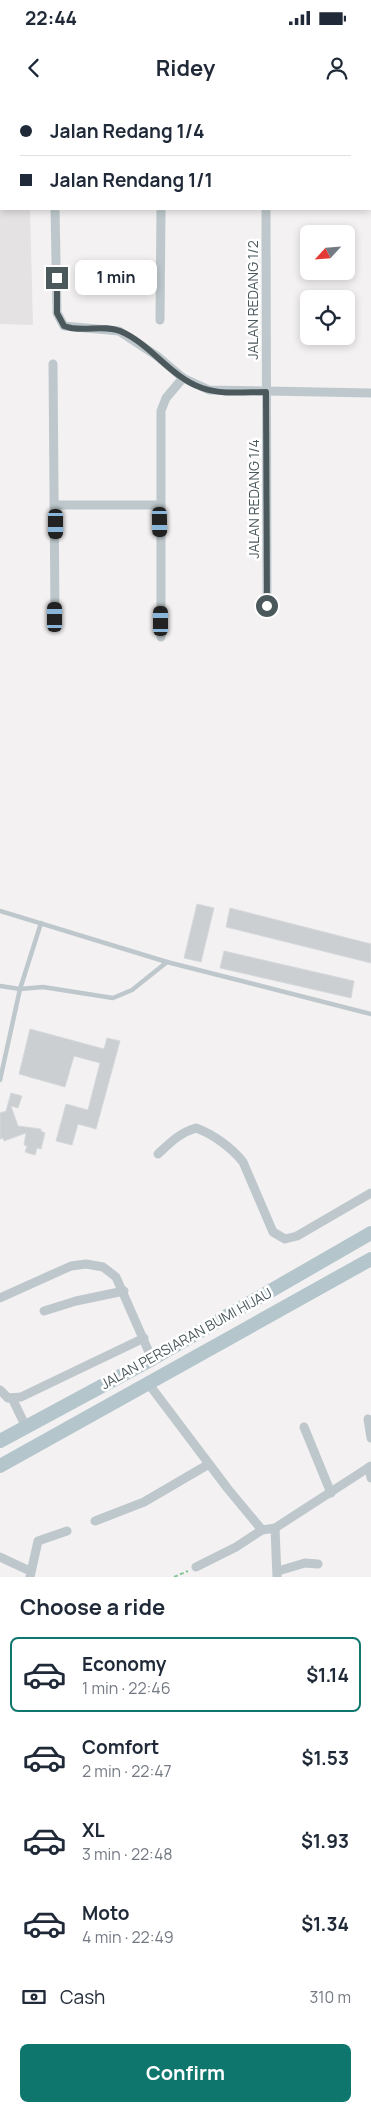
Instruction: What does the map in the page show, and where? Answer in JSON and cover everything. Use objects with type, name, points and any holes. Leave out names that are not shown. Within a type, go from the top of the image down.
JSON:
[{"type":"main road","name":"JALAN PERSIARAN BUMI HIJAU","points":[[0,1441],[152,1359],[371,1233]]},
{"type":"main road","name":"JALAN PERSIARAN BUMI HIJAU","points":[[0,1466],[371,1259]]},
{"type":"street","points":[[55,210],[57,313],[60,323],[67,327],[119,331],[157,356],[183,378],[200,388],[216,392],[371,393]]},
{"type":"street","points":[[160,320],[161,210]]},
{"type":"street","name":"JALAN REDANG 1/2","points":[[266,210],[266,392]]},
{"type":"street","points":[[53,364],[56,505],[55,617]]},
{"type":"street","points":[[161,637],[161,411],[166,398],[183,378]]},
{"type":"street","name":"JALAN REDANG 1/4","points":[[266,392],[267,606]]},
{"type":"street","points":[[56,505],[160,506]]},
{"type":"street","points":[[158,1154],[176,1136],[186,1131],[196,1128],[213,1136],[243,1162],[273,1232],[285,1239],[297,1236],[371,1193]]},
{"type":"street","points":[[0,1298],[72,1266],[86,1264],[102,1267],[116,1277],[124,1291],[152,1359]]},
{"type":"street","points":[[44,1311],[76,1301],[124,1291]]},
{"type":"street","points":[[0,1390],[8,1398],[21,1397],[144,1338]]},
{"type":"street","points":[[148,1383],[262,1530]]},
{"type":"street","points":[[12,1398],[26,1427]]},
{"type":"street","points":[[368,1419],[371,1438]]},
{"type":"street","points":[[304,1427],[331,1493]]},
{"type":"street","points":[[95,1521],[144,1502],[209,1464]]},
{"type":"street","points":[[196,1567],[236,1547],[262,1530],[275,1528],[370,1467],[371,1478]]},
{"type":"street","points":[[275,1528],[278,1574],[305,1563],[318,1564]]},
{"type":"street","points":[[0,1557],[30,1574],[38,1541],[67,1531]]},
{"type":"lane","points":[[0,911],[168,962],[371,1014]]},
{"type":"lane","points":[[0,1080],[20,989],[41,923]]},
{"type":"lane","points":[[0,986],[20,989],[42,986],[113,998],[132,990],[168,962]]},
{"type":"path","points":[[174,1577],[196,1567]]},
{"type":"shaded area","points":[[0,210],[30,210],[33,325],[0,324]]},
{"type":"building","points":[[197,904],[214,908],[201,962],[184,958]]},
{"type":"building","points":[[230,908],[371,944],[371,963],[226,927]]},
{"type":"building","points":[[224,951],[354,981],[351,998],[220,968]]},
{"type":"building","points":[[30,1029],[104,1049],[107,1038],[120,1041],[96,1129],[78,1124],[72,1145],[56,1141],[66,1104],[88,1110],[100,1063],[74,1056],[65,1087],[19,1074]]},
{"type":"building","points":[[11,1093],[22,1096],[18,1108],[11,1106],[18,1126],[41,1129],[45,1133],[41,1149],[37,1148],[35,1155],[25,1152],[27,1146],[24,1145],[26,1133],[4,1141],[3,1138],[0,1139],[0,1113],[6,1111]]},
{"type":"route","points":[[57,278],[57,313],[60,323],[64,326],[119,331],[129,336],[183,378],[200,388],[216,392],[266,392],[267,606]]}]
